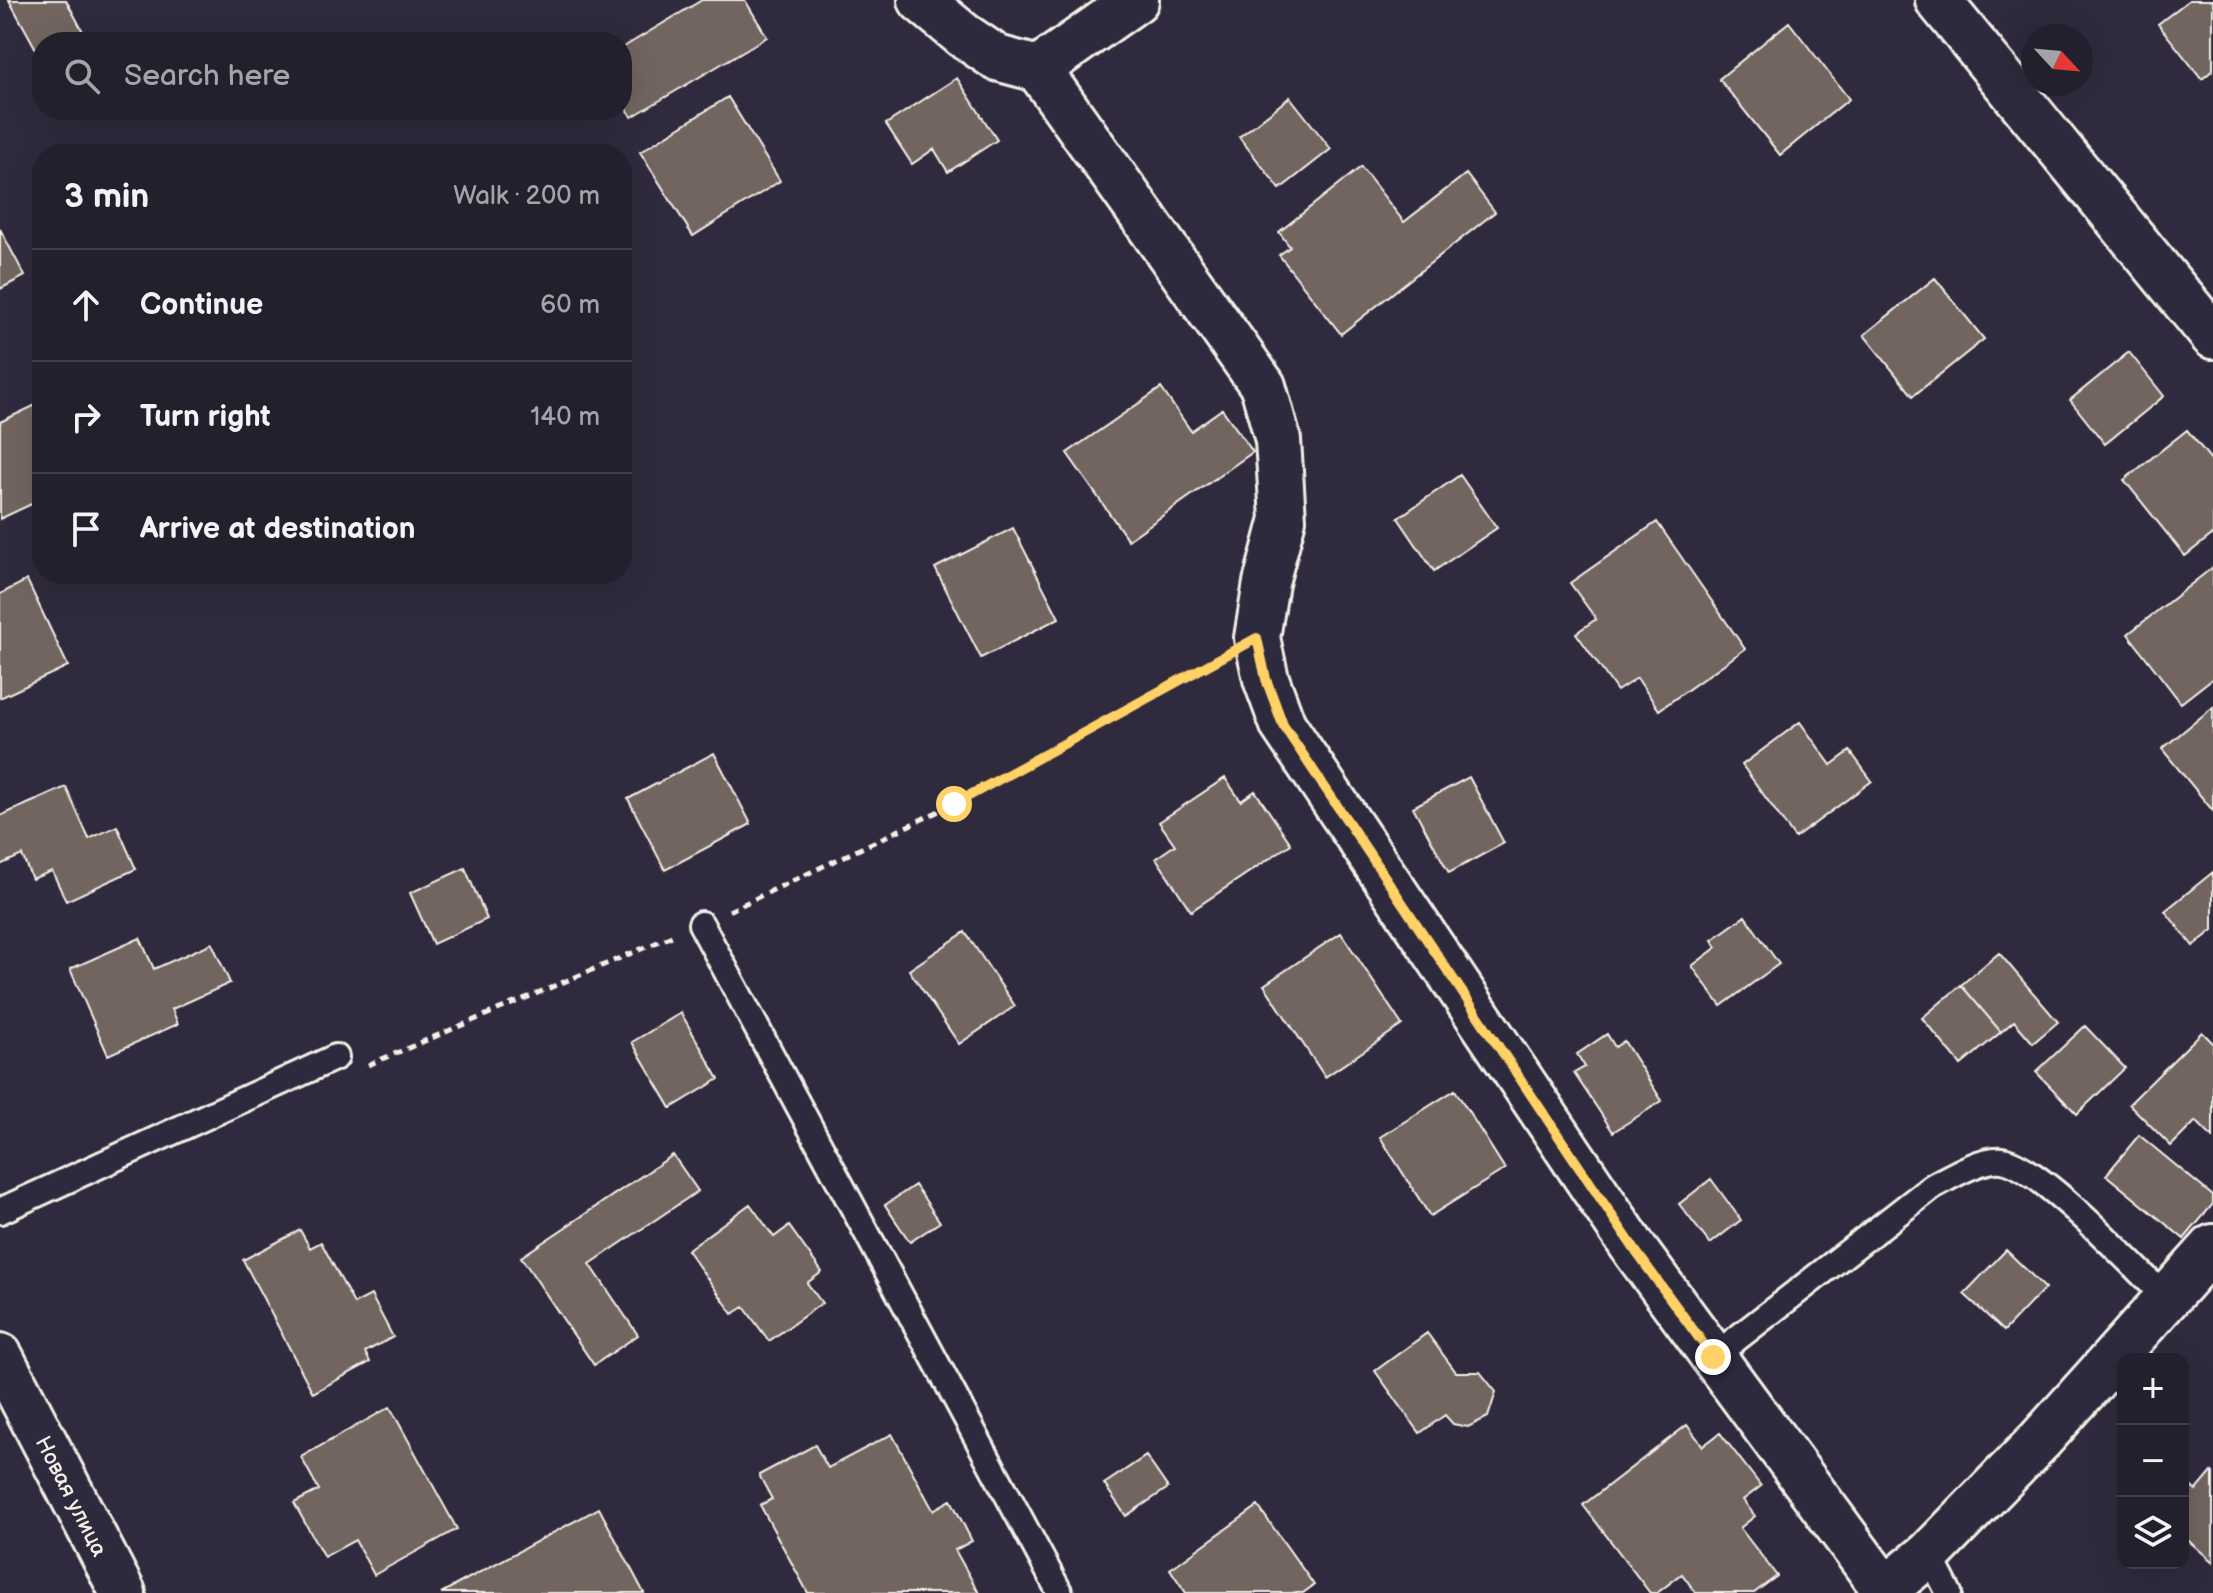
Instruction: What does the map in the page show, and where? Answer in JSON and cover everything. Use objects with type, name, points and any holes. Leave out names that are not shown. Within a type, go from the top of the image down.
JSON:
[{"type":"street","points":[[921,0],[997,58],[1038,69],[1263,386],[1278,440],[1283,519],[1266,583],[1257,638],[1266,679],[1283,725],[1637,1253],[1883,1592],[1929,1554],[2040,1440],[2213,1247]]},
{"type":"street","points":[[1038,69],[1136,0]]},
{"type":"street","points":[[1938,0],[2213,336]]},
{"type":"street","name":"Новая улица","points":[[0,1356],[123,1593]]},
{"type":"lane","points":[[701,924],[1060,1593]]},
{"type":"lane","points":[[0,1211],[336,1057]]},
{"type":"lane","points":[[1713,1357],[1933,1186],[1966,1169],[2001,1160],[2029,1172],[2054,1191],[2166,1298]]},
{"type":"lane","points":[[1929,1554],[1949,1593]]},
{"type":"path","points":[[362,1068],[701,924],[954,804],[1257,638]]},
{"type":"building","points":[[9,0],[66,0],[83,32],[32,32],[32,42]]},
{"type":"building","points":[[702,0],[745,0],[767,37],[632,117],[632,42]]},
{"type":"building","points":[[2189,0],[2213,0],[2213,70],[2202,79],[2158,24]]},
{"type":"building","points":[[1789,22],[1849,99],[1780,155],[1719,79]]},
{"type":"building","points":[[957,78],[997,140],[948,172],[934,149],[912,164],[886,124]]},
{"type":"building","points":[[728,97],[780,181],[693,236],[640,152]]},
{"type":"building","points":[[1290,97],[1331,149],[1280,189],[1239,137]]},
{"type":"building","points":[[1361,167],[1404,222],[1466,174],[1495,212],[1341,334],[1279,255],[1290,247],[1279,232]]},
{"type":"building","points":[[0,229],[25,276],[0,289]]},
{"type":"building","points":[[1935,278],[1984,339],[1913,396],[1864,335]]},
{"type":"building","points":[[2129,352],[2164,396],[2105,444],[2070,400]]},
{"type":"building","points":[[1161,388],[1191,431],[1222,409],[1253,452],[1128,540],[1067,453]]},
{"type":"building","points":[[32,407],[32,504],[0,519],[0,422]]},
{"type":"building","points":[[2187,430],[2213,462],[2213,534],[2185,556],[2124,480]]},
{"type":"building","points":[[1460,475],[1497,528],[1434,571],[1398,518]]},
{"type":"building","points":[[1657,522],[1745,649],[1659,710],[1637,678],[1617,691],[1576,633],[1596,619],[1570,583]]},
{"type":"building","points":[[1013,528],[1059,618],[981,658],[935,568]]},
{"type":"building","points":[[2213,567],[2213,678],[2181,703],[2128,634]]},
{"type":"building","points":[[27,580],[68,666],[0,698],[0,594]]},
{"type":"building","points":[[2213,707],[2213,811],[2162,749]]},
{"type":"building","points":[[1800,722],[1831,765],[1850,751],[1872,781],[1795,838],[1742,765]]},
{"type":"building","points":[[714,753],[751,824],[665,870],[628,799]]},
{"type":"building","points":[[1469,777],[1504,843],[1449,873],[1413,807]]},
{"type":"building","points":[[1225,778],[1241,801],[1255,791],[1291,844],[1191,911],[1156,858],[1175,845],[1159,822]]},
{"type":"building","points":[[66,787],[89,839],[117,826],[136,869],[66,901],[52,871],[32,879],[22,855],[0,865],[0,816]]},
{"type":"building","points":[[465,868],[487,919],[433,944],[410,893]]},
{"type":"building","points":[[2213,872],[2213,930],[2193,946],[2165,911]]},
{"type":"building","points":[[1745,916],[1779,964],[1721,1006],[1692,966],[1717,947],[1712,940]]},
{"type":"building","points":[[965,932],[1015,1006],[959,1044],[909,970]]},
{"type":"building","points":[[1341,933],[1402,1025],[1325,1077],[1264,985]]},
{"type":"building","points":[[140,938],[154,969],[212,943],[230,983],[172,1009],[178,1024],[108,1055],[70,969]]},
{"type":"building","points":[[1999,953],[2058,1022],[2033,1043],[2014,1021],[2001,1032],[1961,985]]},
{"type":"building","points":[[1961,985],[2001,1032],[1961,1065],[1922,1018]]},
{"type":"building","points":[[681,1013],[719,1079],[671,1108],[632,1042]]},
{"type":"building","points":[[2085,1026],[2125,1068],[2077,1114],[2036,1072]]},
{"type":"building","points":[[2202,1032],[2213,1043],[2213,1138],[2196,1121],[2171,1146],[2129,1104]]},
{"type":"building","points":[[1607,1034],[1615,1047],[1624,1041],[1662,1101],[1613,1132],[1574,1073],[1585,1067],[1577,1054]]},
{"type":"building","points":[[1455,1090],[1505,1169],[1430,1216],[1380,1137]]},
{"type":"building","points":[[2139,1135],[2213,1196],[2213,1204],[2184,1239],[2106,1175]]},
{"type":"building","points":[[673,1155],[698,1191],[590,1264],[638,1335],[594,1365],[521,1257]]},
{"type":"building","points":[[1711,1179],[1741,1220],[1710,1244],[1679,1204]]},
{"type":"building","points":[[915,1185],[940,1222],[910,1242],[885,1205]]},
{"type":"building","points":[[750,1204],[774,1237],[789,1226],[822,1272],[807,1283],[822,1303],[769,1341],[744,1307],[733,1314],[687,1250]]},
{"type":"building","points":[[300,1230],[310,1248],[321,1242],[354,1304],[371,1295],[393,1337],[365,1352],[370,1362],[313,1393],[243,1260]]},
{"type":"building","points":[[2006,1250],[2045,1288],[2004,1331],[1964,1294]]},
{"type":"building","points":[[1427,1333],[1456,1372],[1480,1372],[1496,1392],[1488,1417],[1468,1427],[1453,1424],[1445,1415],[1420,1433],[1375,1371]]},
{"type":"building","points":[[390,1407],[457,1529],[374,1575],[355,1540],[324,1557],[294,1503],[319,1490],[301,1457]]},
{"type":"building","points":[[1687,1425],[1703,1446],[1720,1433],[1761,1486],[1743,1500],[1755,1516],[1740,1528],[1777,1576],[1754,1593],[1696,1593],[1682,1574],[1657,1593],[1650,1593],[1583,1505]]},
{"type":"building","points":[[892,1434],[933,1510],[951,1500],[972,1541],[955,1550],[979,1593],[808,1593],[760,1505],[772,1499],[759,1475],[815,1445],[828,1468]]},
{"type":"building","points":[[1146,1456],[1168,1488],[1126,1516],[1104,1484]]},
{"type":"building","points":[[2212,1472],[2213,1562],[2189,1541],[2189,1485],[2196,1491]]},
{"type":"building","points":[[1258,1506],[1314,1585],[1303,1593],[1186,1593],[1170,1569]]},
{"type":"building","points":[[599,1508],[644,1593],[441,1593]]},
{"type":"route","points":[[954,804],[1257,638],[1266,679],[1283,725],[1637,1253],[1713,1357]]}]
